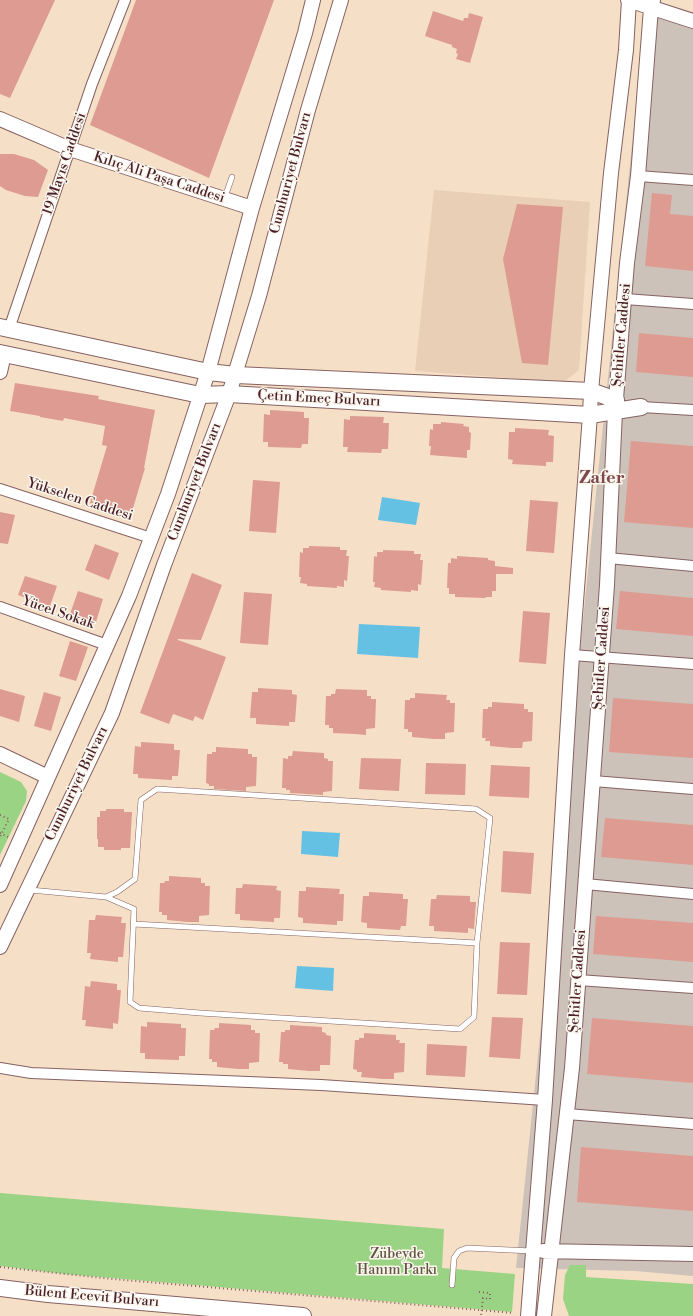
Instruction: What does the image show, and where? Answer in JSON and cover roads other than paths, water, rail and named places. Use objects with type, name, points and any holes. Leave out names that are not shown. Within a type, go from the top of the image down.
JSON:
[{"type":"main road","points":[[4,328],[208,372],[236,375],[591,391],[616,406]]},
{"type":"main road","name":"Çetin Emeç Bulvarı","points":[[2,354],[200,395],[229,394],[590,415],[616,406],[641,407]]},
{"type":"main road","name":"Bülent Ecevit Bulvarı","points":[[0,1288],[48,1294],[303,1316]]},
{"type":"street","name":"19 Mayıs Caddesi","points":[[4,328],[70,149],[92,84],[125,0]]},
{"type":"street","name":"Cumhuriyet Bulvarı","points":[[0,885],[129,596],[168,494],[208,372],[252,208],[305,33],[313,0]]},
{"type":"street","name":"Cumhuriyet Bulvarı","points":[[0,947],[112,713],[164,565],[236,375],[259,296],[308,110],[341,0]]},
{"type":"street","points":[[629,0],[652,4],[693,21]]},
{"type":"street","name":"Şehitler Caddesi","points":[[528,1316],[545,1100],[572,655],[591,391],[611,173],[626,50],[629,0]]},
{"type":"street","name":"Şehitler Caddesi","points":[[544,1316],[567,1114],[602,656],[616,406],[627,263],[638,176],[652,4]]},
{"type":"street","name":"Kılıç Ali Paşa Caddesi","points":[[0,119],[70,149],[252,208]]},
{"type":"street","points":[[638,176],[693,180]]},
{"type":"street","points":[[625,299],[693,304]]},
{"type":"street","points":[[0,372],[2,354]]},
{"type":"street","points":[[641,407],[693,410]]},
{"type":"street","name":"Yükselen Caddesi","points":[[0,489],[151,538]]},
{"type":"street","points":[[608,558],[693,566]]},
{"type":"street","name":"Yücel Sokak","points":[[0,608],[107,645]]},
{"type":"street","points":[[572,655],[602,656],[693,664]]},
{"type":"street","points":[[0,754],[48,777]]},
{"type":"street","points":[[593,781],[693,789]]},
{"type":"street","points":[[585,884],[693,894]]},
{"type":"street","points":[[578,980],[693,988]]},
{"type":"street","points":[[0,1068],[31,1073],[321,1085],[545,1100]]},
{"type":"street","points":[[567,1114],[693,1124]]},
{"type":"street","points":[[533,1251],[693,1254]]},
{"type":"lane","points":[[224,199],[232,177]]},
{"type":"lane","points":[[27,889],[106,897],[134,909],[130,1002],[139,1008],[460,1029],[474,1017],[477,943],[490,818],[476,809],[157,790],[141,800],[135,879],[117,892],[106,897]]},
{"type":"lane","points":[[134,924],[477,943]]},
{"type":"lane","points":[[452,1284],[454,1258],[459,1251],[467,1248],[533,1251]]},
{"type":"water","points":[[382,497],[420,503],[416,525],[378,520]]},
{"type":"water","points":[[359,624],[420,627],[418,658],[357,654]]},
{"type":"water","points":[[302,831],[340,833],[338,857],[301,854]]},
{"type":"water","points":[[297,966],[334,968],[333,991],[295,988]]},
{"type":"district","name":"Zafer","points":[[602,479]]},
{"type":"park label","name":"Zübeyde Hanım Parkı","points":[[397,1264]]}]
